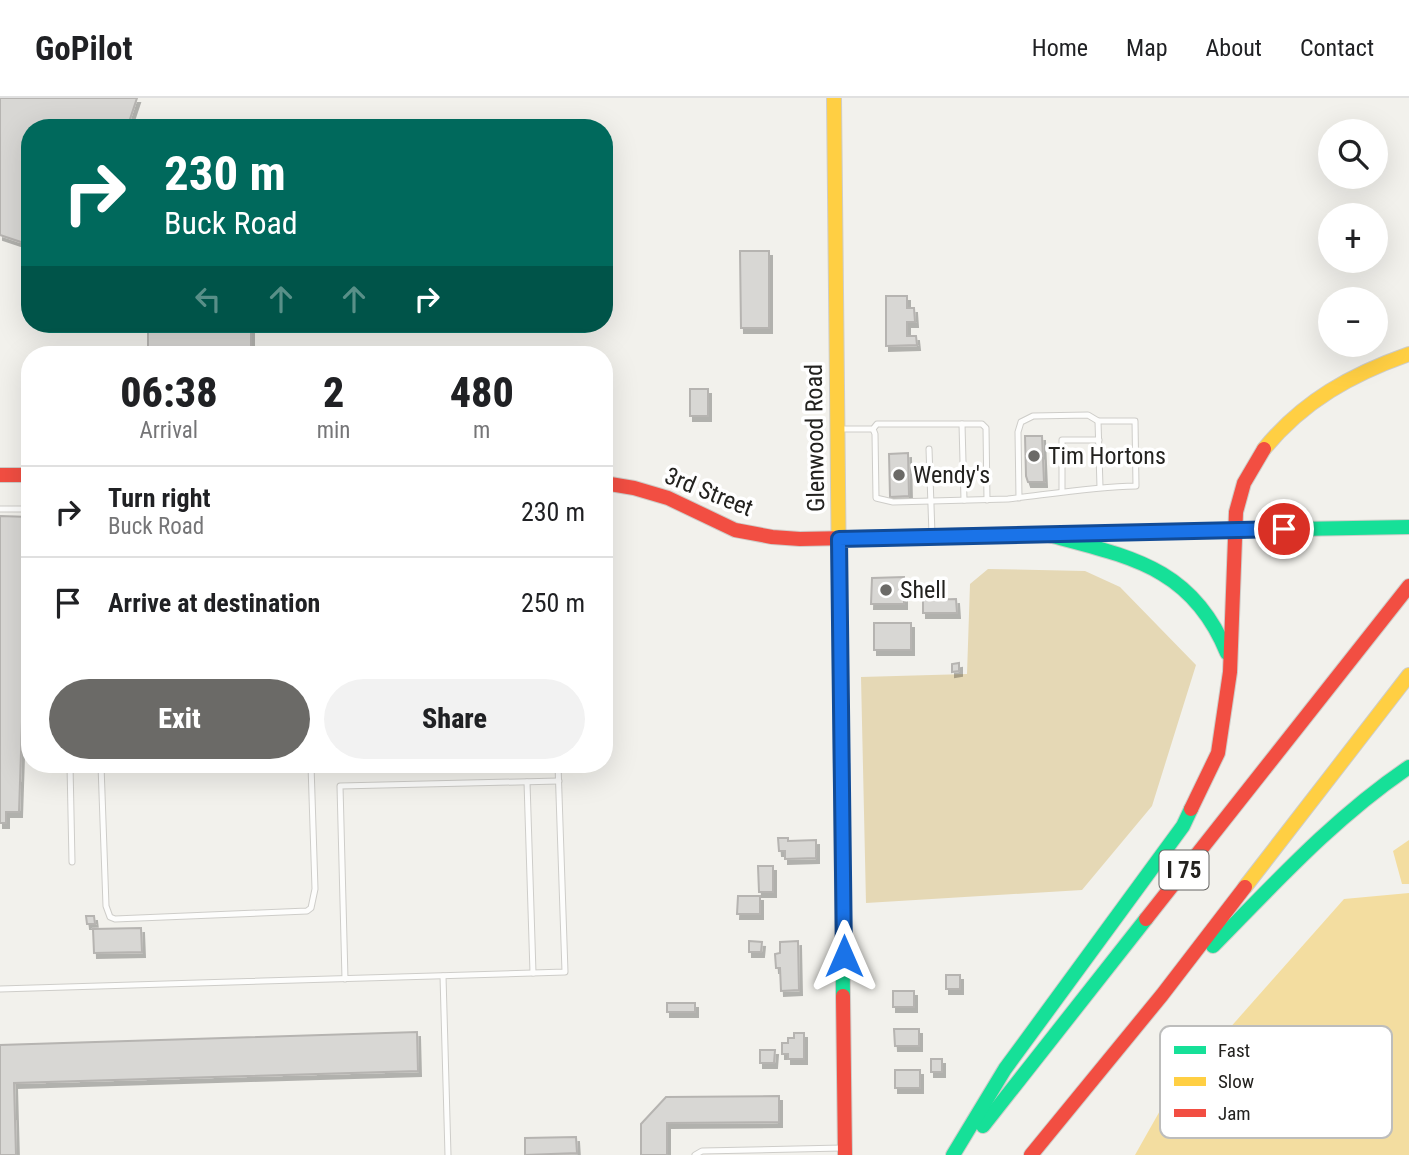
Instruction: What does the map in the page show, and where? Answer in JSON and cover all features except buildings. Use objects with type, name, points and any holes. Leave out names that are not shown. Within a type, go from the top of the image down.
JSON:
[{"type":"main road","name":"Glenwood Road","points":[[834,98],[845,1152]]},
{"type":"main road","points":[[953,1155],[1005,1069],[1183,826],[1217,752],[1230,672],[1234,530],[1244,483],[1263,451],[1306,405],[1351,376],[1409,354]]},
{"type":"main road","points":[[0,475],[21,475]]},
{"type":"main road","name":"3rd Street","points":[[613,484],[668,498],[717,523],[753,534],[800,539],[1409,527]]},
{"type":"main road","points":[[1049,535],[1105,550],[1156,568],[1192,596],[1216,626],[1226,646],[1230,672]]},
{"type":"main road","name":"I 75","points":[[960,1155],[1409,586]]},
{"type":"main road","name":"I 75","points":[[1031,1155],[1161,995],[1409,675]]},
{"type":"main road","points":[[1161,995],[1214,945],[1314,840],[1357,802],[1409,767]]},
{"type":"lane","points":[[987,500],[986,428],[982,424],[877,424],[873,429],[876,498],[893,502],[987,500],[1019,498],[1100,487],[1136,486],[1135,421],[1098,421],[1088,415],[1033,416],[1021,422],[1018,432],[1019,498]]},
{"type":"lane","points":[[1098,421],[1100,487]]},
{"type":"lane","points":[[962,424],[964,500]]},
{"type":"lane","points":[[838,429],[873,429]]},
{"type":"lane","points":[[1062,491],[1062,440],[1099,440]]},
{"type":"lane","points":[[929,449],[932,537]]},
{"type":"lane","points":[[0,509],[21,509]]},
{"type":"lane","points":[[70,773],[72,862]]},
{"type":"lane","points":[[102,773],[106,906],[110,917],[116,919],[307,911],[311,908],[315,889],[311,773]]},
{"type":"lane","points":[[0,989],[565,972],[558,773]]},
{"type":"lane","points":[[345,979],[340,786],[559,781]]},
{"type":"lane","points":[[527,782],[533,973]]},
{"type":"lane","points":[[443,976],[448,1155]]},
{"type":"lane","points":[[695,1155],[702,1151],[845,1152]]},
{"type":"shaded area","points":[[988,569],[1085,571],[1120,587],[1196,665],[1152,806],[1082,890],[866,903],[861,677],[967,674],[970,584]]},
{"type":"shaded area","points":[[1409,840],[1409,884],[1402,884],[1393,851]]},
{"type":"shaded area","points":[[1409,893],[1409,1155],[1135,1155],[1160,1111],[1160,1138],[1392,1138],[1392,1026],[1232,1026],[1344,899]]},
{"type":"traffic: fast","points":[[1197,531],[1409,527]]},
{"type":"traffic: fast","points":[[1049,535],[1132,559],[1177,584],[1196,601],[1213,624],[1227,653]]},
{"type":"traffic: fast","points":[[840,677],[843,996]]},
{"type":"traffic: fast","points":[[1213,946],[1331,829],[1409,767]]},
{"type":"traffic: fast","points":[[953,1155],[1005,1069],[1183,826],[1191,809]]},
{"type":"traffic: fast","points":[[983,1126],[1146,919]]},
{"type":"traffic: slow","points":[[834,98],[840,677]]},
{"type":"traffic: slow","points":[[1264,449],[1295,417],[1330,391],[1348,380],[1409,354]]},
{"type":"traffic: slow","points":[[1245,887],[1409,675]]},
{"type":"traffic: jam","points":[[1191,809],[1218,753],[1230,672],[1236,512],[1244,483],[1264,449]]},
{"type":"traffic: jam","points":[[0,475],[21,475]]},
{"type":"traffic: jam","points":[[613,484],[668,498],[735,530],[772,537],[800,539],[1197,531]]},
{"type":"traffic: jam","points":[[1146,919],[1409,586]]},
{"type":"traffic: jam","points":[[1031,1155],[1162,995],[1245,887]]},
{"type":"traffic: jam","points":[[843,996],[845,1155]]},
{"type":"place","name":"Tim Hortons","points":[[1034,456]]},
{"type":"place","name":"Wendy's","points":[[899,475]]},
{"type":"place","name":"Shell","points":[[886,590]]},
{"type":"route","points":[[844,956],[839,539],[1284,529]]}]
